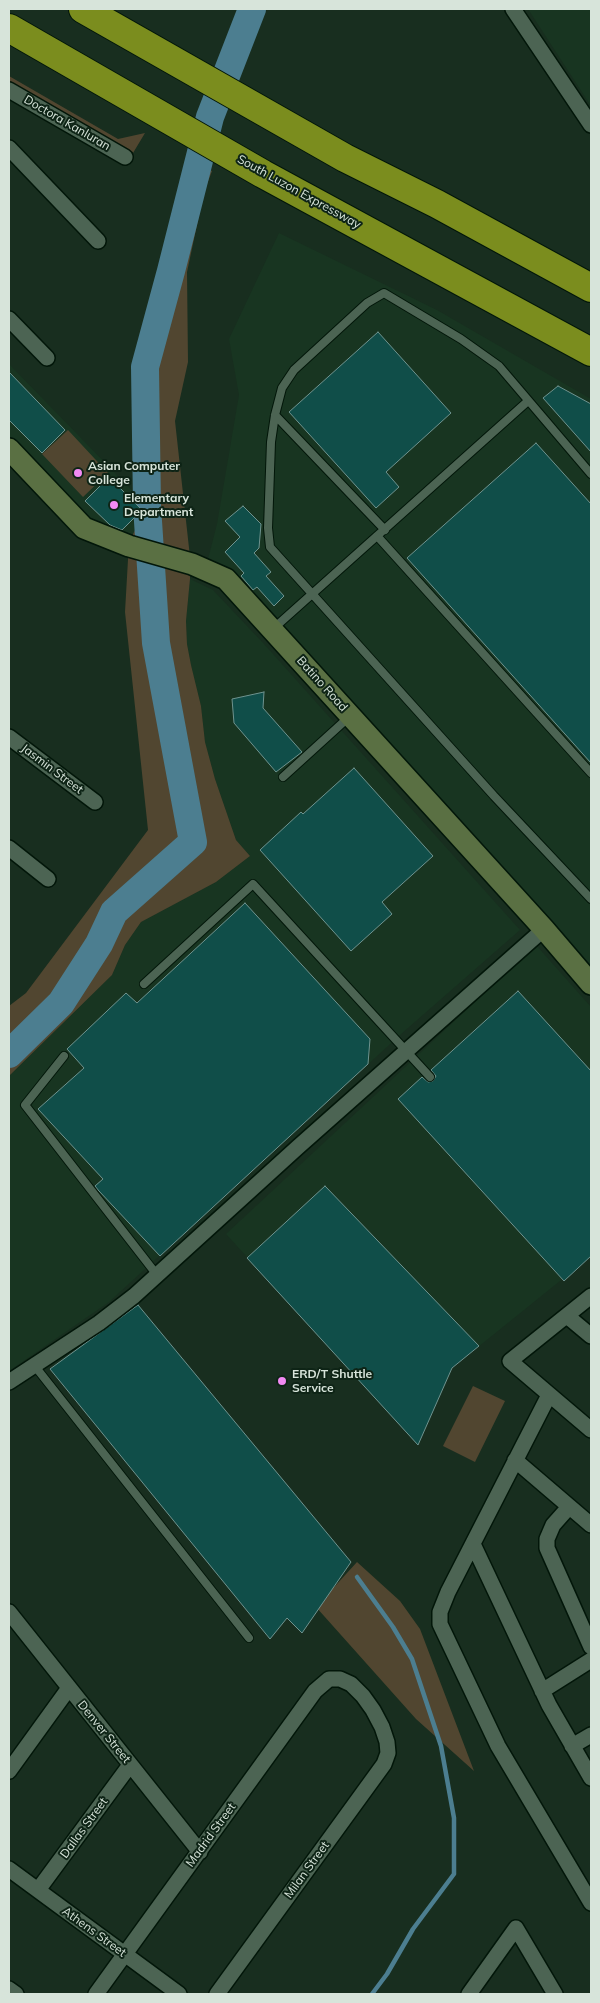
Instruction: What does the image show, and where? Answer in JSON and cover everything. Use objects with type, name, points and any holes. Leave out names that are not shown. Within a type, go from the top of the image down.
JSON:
[{"type":"highway","points":[[83,9],[345,158],[445,209],[591,288]]},
{"type":"highway","name":"South Luzon Expressway","points":[[9,28],[264,174],[591,352]]},
{"type":"highway","points":[[9,50],[72,76],[105,83]]},
{"type":"main road","name":"Batino Road","points":[[9,449],[84,528],[129,546],[192,564],[226,579],[544,929],[591,984]]},
{"type":"street","points":[[513,9],[591,125]]},
{"type":"street","name":"Doctora Kanluran","points":[[9,90],[125,157]]},
{"type":"street","points":[[9,148],[98,242]]},
{"type":"street","points":[[9,319],[47,358]]},
{"type":"street","name":"Jasmin Street","points":[[9,737],[95,802]]},
{"type":"street","points":[[9,848],[48,879]]},
{"type":"street","points":[[9,1382],[99,1323],[134,1296],[544,929]]},
{"type":"street","points":[[591,1296],[510,1361],[591,1430]]},
{"type":"street","points":[[567,1316],[591,1336]]},
{"type":"street","points":[[549,1395],[448,1592],[440,1612],[440,1624],[498,1746],[589,1892]]},
{"type":"street","points":[[515,1460],[591,1525]]},
{"type":"street","points":[[569,1507],[553,1525],[547,1539],[547,1548],[591,1647]]},
{"type":"street","points":[[473,1544],[542,1691],[591,1778]]},
{"type":"street","name":"Denver Street","points":[[9,1614],[200,1852]]},
{"type":"street","points":[[542,1691],[591,1660]]},
{"type":"street","name":"Milan Street","points":[[217,1994],[384,1764],[388,1753],[387,1742],[373,1710],[363,1696],[351,1684],[340,1679],[329,1679]]},
{"type":"street","name":"Madrid Street","points":[[96,1994],[315,1691],[329,1679]]},
{"type":"street","points":[[9,1771],[69,1688]]},
{"type":"street","points":[[572,1746],[591,1735]]},
{"type":"street","name":"Dallas Street","points":[[38,1890],[130,1765]]},
{"type":"street","name":"Athens Street","points":[[9,1869],[179,1994]]},
{"type":"street","points":[[469,1994],[516,1928],[555,1994]]},
{"type":"street","points":[[9,1989],[16,1994]]},
{"type":"lane","points":[[590,896],[494,796],[270,547],[268,528],[272,442],[275,414],[282,388],[294,370],[367,303],[384,293],[461,339],[499,366],[591,474]]},
{"type":"lane","points":[[273,630],[528,401]]},
{"type":"lane","points":[[275,414],[386,530]]},
{"type":"lane","points":[[378,537],[591,773]]},
{"type":"lane","points":[[283,778],[351,716]]},
{"type":"lane","points":[[144,984],[253,884],[430,1077]]},
{"type":"lane","points":[[64,1056],[25,1105],[157,1275]]},
{"type":"lane","points":[[34,1365],[249,1638]]},
{"type":"shaded area","points":[[528,9],[591,9],[591,106]]},
{"type":"shaded area","points":[[9,76],[118,139],[145,133],[133,153],[9,81]]},
{"type":"shaded area","points":[[187,157],[212,171],[204,192],[187,272],[188,362],[175,421],[190,557],[186,621],[187,644],[201,706],[205,742],[215,779],[236,840],[250,856],[216,882],[141,922],[125,945],[112,975],[9,1076],[9,1006],[26,993],[148,830],[125,612],[129,542],[147,506],[145,367],[171,271]]},
{"type":"shaded area","points":[[279,233],[437,310],[591,399],[591,975],[207,563],[217,524],[239,395],[229,339]]},
{"type":"shaded area","name":"Asian Computer College","points":[[9,364],[147,506],[129,542],[89,524],[9,441]]},
{"type":"shaded area","points":[[68,430],[108,473],[83,497],[42,454]]},
{"type":"shaded area","points":[[190,579],[213,590],[264,644],[520,930],[400,1035],[109,1302],[9,1371],[9,1076],[112,975],[125,945],[141,922],[216,882],[250,856],[236,840],[215,779],[205,742],[201,706],[187,644],[186,621]]},
{"type":"shaded area","points":[[536,945],[591,1007],[591,1256],[452,1368],[418,1445],[226,1234]]},
{"type":"shaded area","points":[[473,1386],[505,1401],[475,1462],[443,1446]]},
{"type":"shaded area","points":[[357,1562],[400,1601],[420,1629],[474,1771],[416,1719],[316,1607]]},
{"type":"building","points":[[378,332],[451,413],[386,472],[399,487],[376,508],[289,412]]},
{"type":"building","points":[[9,372],[65,430],[42,453],[9,420]]},
{"type":"building","points":[[558,386],[591,404],[591,452],[543,398]]},
{"type":"building","points":[[536,443],[591,504],[591,763],[407,558]]},
{"type":"building","name":"Elementary Department","points":[[109,477],[142,510],[122,530],[110,525],[85,501]]},
{"type":"building","points":[[243,506],[261,524],[259,548],[254,553],[271,572],[266,576],[284,596],[274,606],[257,587],[253,590],[241,576],[244,573],[225,552],[240,537],[225,521]]},
{"type":"building","points":[[264,692],[263,708],[302,752],[276,772],[234,723],[232,699]]},
{"type":"building","points":[[354,768],[433,856],[382,902],[392,914],[351,951],[260,850],[301,812],[303,814]]},
{"type":"building","points":[[245,903],[370,1039],[368,1064],[160,1256],[99,1191],[95,1186],[103,1179],[38,1109],[84,1068],[67,1049],[126,993],[137,1003]]},
{"type":"building","points":[[518,991],[591,1071],[591,1256],[564,1281],[398,1099],[422,1077],[428,1082],[433,1081],[436,1076],[431,1070]]},
{"type":"building","points":[[325,1186],[479,1346],[452,1368],[418,1445],[247,1258]]},
{"type":"building","points":[[138,1305],[351,1562],[302,1633],[287,1618],[270,1639],[50,1369]]},
{"type":"waterway","points":[[9,1054],[61,1003],[99,944],[114,912],[193,842],[156,643],[147,506],[145,367],[210,117],[252,9]]},
{"type":"waterway","points":[[357,1577],[393,1627],[412,1659],[441,1746],[454,1818],[454,1874],[413,1929],[387,1974],[372,1994]]},
{"type":"place","name":"Asian Computer College","points":[[78,473]]},
{"type":"place","name":"Elementary Department","points":[[114,505]]},
{"type":"place","name":"ERD/T Shuttle Service","points":[[282,1381]]}]
